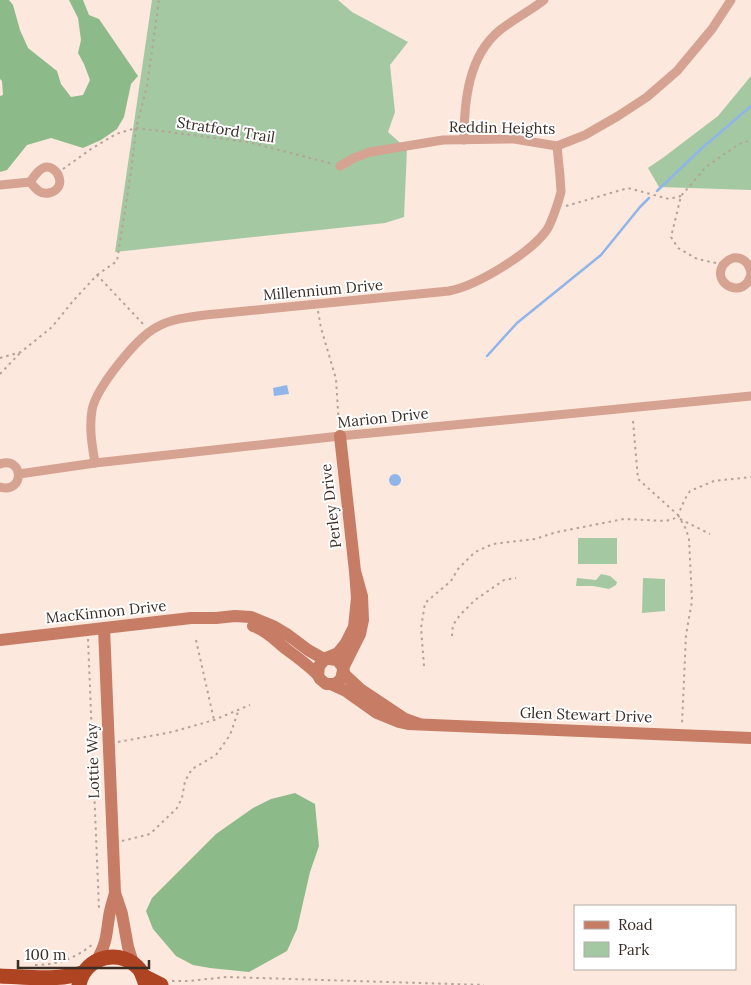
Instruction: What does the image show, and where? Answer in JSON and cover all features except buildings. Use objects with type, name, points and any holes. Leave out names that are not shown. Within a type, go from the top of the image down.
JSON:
[{"type":"highway","points":[[0,976],[54,978],[72,976],[81,979],[97,960],[112,956],[133,963],[139,969],[145,981],[166,983]]},
{"type":"street","points":[[464,140],[467,93],[474,67],[488,42],[500,30],[544,0]]},
{"type":"street","name":"Reddin Heights","points":[[340,166],[370,152],[443,140],[514,139],[557,146],[585,135],[647,97],[678,71],[712,30],[731,0]]},
{"type":"street","name":"Millennium Drive","points":[[95,463],[90,437],[92,410],[97,396],[114,370],[137,344],[157,327],[176,320],[205,315],[459,290],[484,279],[531,247],[546,231],[561,191],[557,146]]},
{"type":"street","points":[[0,185],[30,182],[42,168],[47,167],[57,173],[60,182],[58,188],[45,194],[36,191],[30,182]]},
{"type":"street","points":[[732,258],[741,259],[749,265],[751,274],[748,283],[734,288],[725,283],[721,274],[724,264],[732,258]]},
{"type":"street","name":"Marion Drive","points":[[0,486],[7,488],[12,486],[16,483],[19,474],[95,463],[340,436],[751,396]]},
{"type":"street","name":"Perley Drive","points":[[326,658],[338,653],[346,643],[354,627],[357,598],[356,571],[340,436]]},
{"type":"street","points":[[0,464],[9,463],[14,465],[19,474]]},
{"type":"street","name":"Perley Drive","points":[[343,670],[360,634],[362,620],[362,596],[356,571]]},
{"type":"street","name":"MacKinnon Drive","points":[[0,640],[190,618],[235,616],[251,617],[273,626],[308,650],[322,658],[326,658]]},
{"type":"street","name":"MacKinnon Drive","points":[[216,618],[256,627],[268,634],[318,675]]},
{"type":"street","name":"Lottie Way","points":[[104,628],[115,893],[122,914],[133,963]]},
{"type":"street","points":[[326,658],[337,660],[343,670],[341,679],[330,684],[323,682],[318,675],[319,666],[326,658]]},
{"type":"street","name":"Glen Stewart Drive","points":[[343,670],[345,675],[360,689],[406,719],[420,724]]},
{"type":"street","name":"Glen Stewart Drive","points":[[330,684],[346,691],[377,713],[408,724],[751,738]]},
{"type":"street","name":"Lottie Way","points":[[97,960],[107,938],[109,915],[115,893]]},
{"type":"path","points":[[0,374],[21,352],[52,327],[97,275],[117,261],[136,128],[147,86],[159,0]]},
{"type":"path","name":"Stratford Trail","points":[[57,173],[116,134],[136,128],[248,142],[340,166]]},
{"type":"path","points":[[724,264],[697,259],[678,248],[672,237],[681,196],[706,167],[739,144],[751,140]]},
{"type":"path","points":[[555,210],[628,188],[669,199],[681,196]]},
{"type":"path","points":[[97,275],[150,332]]},
{"type":"path","points":[[317,304],[321,328],[336,379],[340,436]]},
{"type":"path","points":[[0,358],[21,352]]},
{"type":"path","points":[[633,421],[638,479],[679,517],[710,534]]},
{"type":"path","points":[[682,724],[686,636],[692,601],[689,539],[679,517],[690,491],[714,481],[751,477]]},
{"type":"path","points":[[424,666],[421,628],[425,603],[451,581],[458,569],[475,552],[493,544],[535,539],[557,532],[624,519],[666,521],[679,517]]},
{"type":"path","points":[[452,636],[453,625],[475,600],[504,580],[516,578]]},
{"type":"path","points":[[88,630],[99,908]]},
{"type":"path","points":[[196,640],[214,720]]},
{"type":"path","points":[[109,745],[172,732],[214,720],[250,705]]},
{"type":"path","points":[[117,839],[121,842],[150,834],[177,808],[182,798],[185,781],[192,769],[216,755],[230,736],[239,709]]},
{"type":"path","points":[[32,965],[66,961],[83,952],[100,937],[107,938]]},
{"type":"path","points":[[166,983],[226,977],[484,985]]},
{"type":"green space","points":[[0,0],[9,0],[13,5],[20,30],[28,48],[57,71],[61,84],[71,97],[83,95],[90,80],[78,53],[81,40],[78,18],[69,0],[83,0],[89,15],[99,19],[138,76],[131,84],[124,117],[117,129],[101,140],[83,148],[51,138],[27,145],[7,170],[0,172],[0,96],[3,95],[2,81],[0,79]]},
{"type":"green space","points":[[152,0],[338,0],[352,12],[408,42],[390,65],[395,112],[388,132],[407,149],[404,217],[385,223],[115,252]]},
{"type":"green space","points":[[751,76],[751,190],[659,187],[648,168],[718,116]]},
{"type":"green space","points":[[578,538],[617,538],[617,564],[578,564]]},
{"type":"green space","points":[[601,574],[610,576],[617,582],[616,585],[609,589],[593,586],[576,586],[577,578],[596,580]]},
{"type":"green space","points":[[643,578],[665,579],[665,611],[642,613]]},
{"type":"green space","points":[[295,793],[315,804],[319,846],[310,872],[297,929],[287,951],[249,972],[193,965],[176,956],[153,929],[146,911],[152,898],[216,834],[253,808],[271,799]]},
{"type":"water","points":[[287,385],[289,394],[274,396],[273,388]]},
{"type":"water","points":[[395,474],[401,480],[395,486],[389,480]]},
{"type":"waterway","points":[[657,191],[701,149],[751,106]]},
{"type":"waterway","points":[[487,356],[517,323],[601,255],[649,198]]}]
